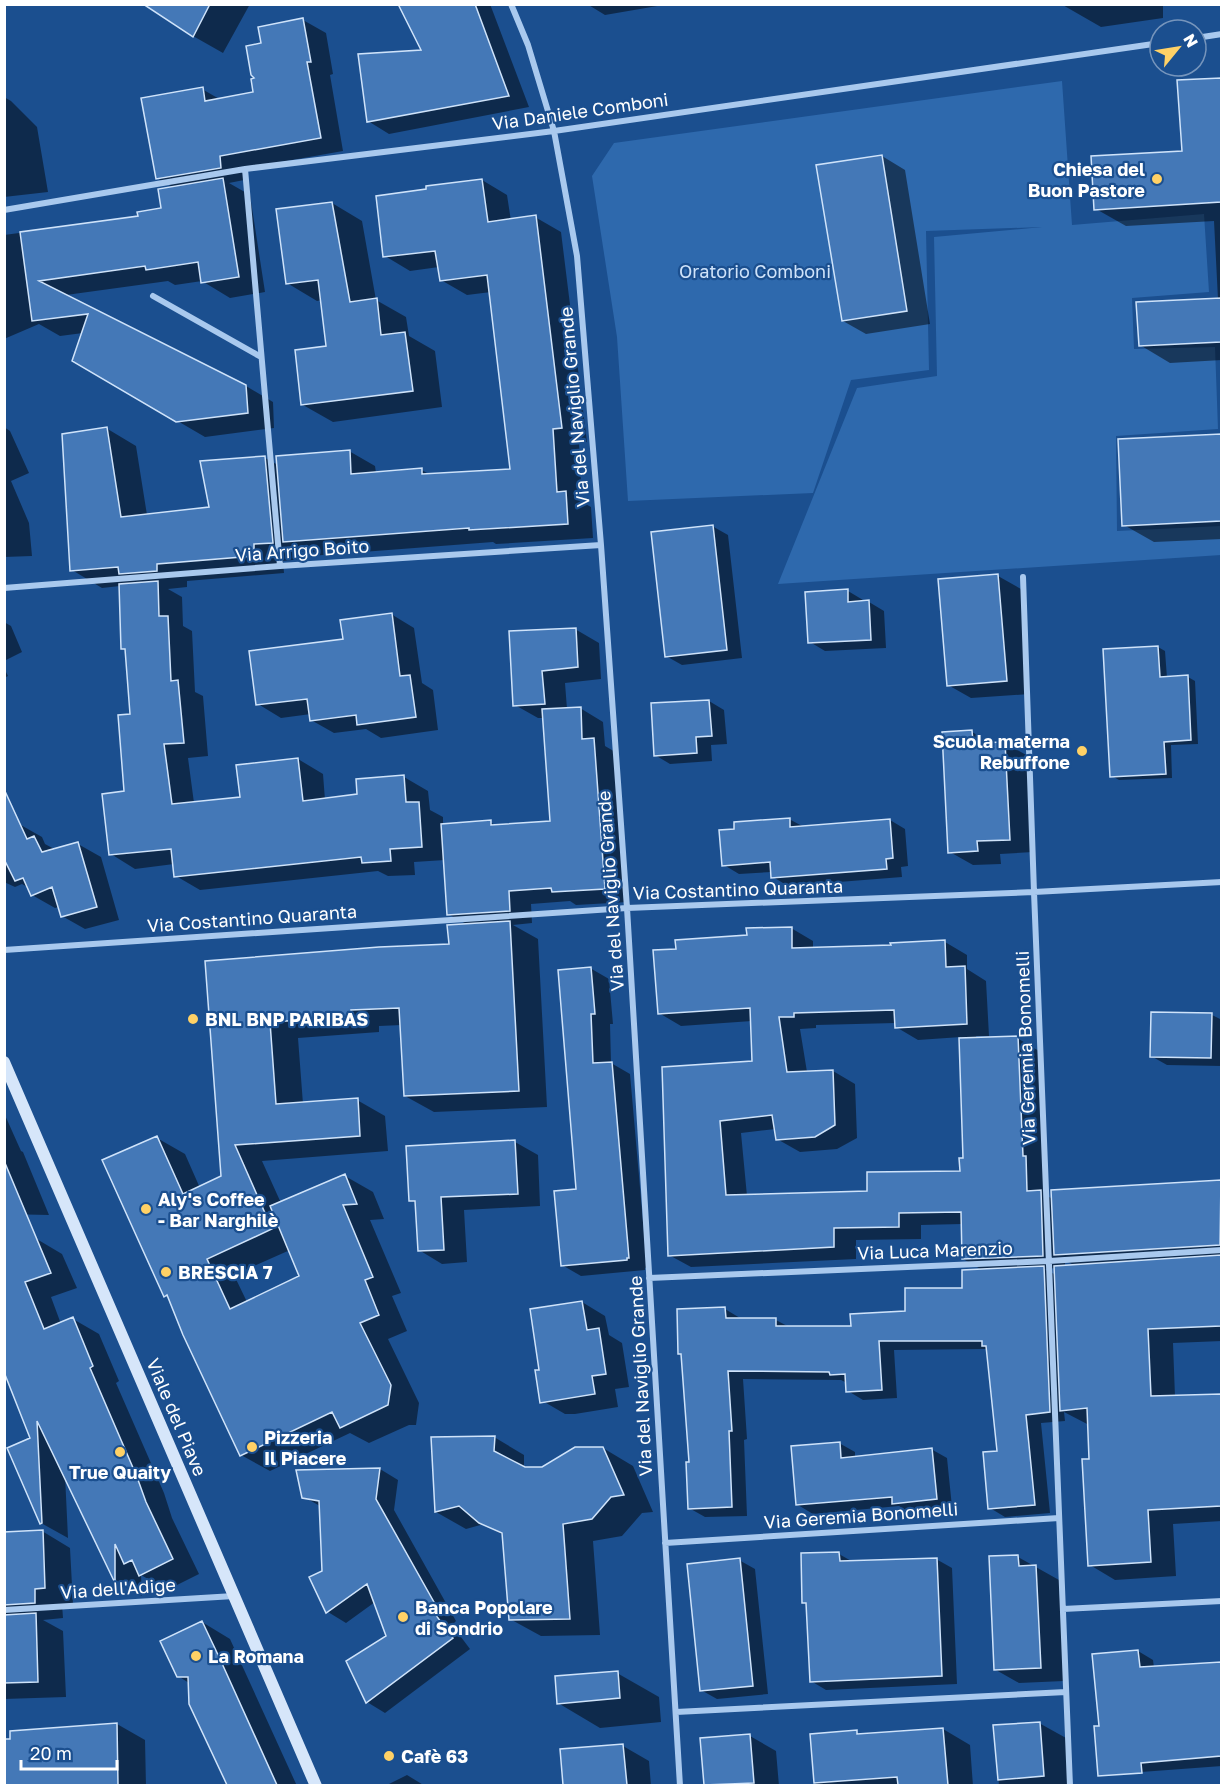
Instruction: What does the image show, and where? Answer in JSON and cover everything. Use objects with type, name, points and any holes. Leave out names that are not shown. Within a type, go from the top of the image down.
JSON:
[{"type":"main road","name":"Viale del Piave","points":[[4,1062],[316,1785]]},
{"type":"street","name":"Via del Naviglio Grande","points":[[511,4],[528,45],[554,130],[577,256],[601,545],[627,908],[680,1785]]},
{"type":"street","name":"Via Daniele Comboni","points":[[4,210],[245,169],[554,130],[1148,45]]},
{"type":"street","points":[[245,169],[280,566]]},
{"type":"street","points":[[153,296],[261,357]]},
{"type":"street","name":"Via Arrigo Boito","points":[[4,588],[280,566],[601,545]]},
{"type":"street","name":"Via Geremia Bonomelli","points":[[1023,577],[1070,1785]]},
{"type":"street","name":"Via Costantino Quaranta","points":[[4,950],[627,908],[1034,892],[1221,882]]},
{"type":"street","name":"Via Luca Marenzio","points":[[650,1278],[1049,1261],[1221,1250]]},
{"type":"street","name":"Via Geremia Bonomelli","points":[[665,1543],[1059,1518]]},
{"type":"street","name":"Via dell'Adige","points":[[4,1610],[234,1596]]},
{"type":"street","points":[[1063,1609],[1221,1601]]},
{"type":"street","points":[[676,1712],[1066,1692]]},
{"type":"green space","name":"Oratorio Comboni","points":[[1062,81],[1072,225],[1204,214],[1209,292],[1132,298],[1134,349],[1215,347],[1218,429],[1116,436],[1117,531],[1221,526],[1221,555],[778,584],[857,388],[937,376],[934,237],[1042,227],[926,231],[929,370],[851,380],[813,493],[628,501],[617,337],[592,176],[614,143]]},
{"type":"building","points":[[143,4],[210,4],[193,37]]},
{"type":"building","points":[[398,4],[475,4],[509,96],[367,122],[358,54],[421,50]]},
{"type":"building","points":[[303,18],[311,62],[307,62],[321,138],[220,156],[221,168],[156,179],[141,98],[203,87],[205,101],[253,92],[251,79],[254,78],[251,75],[246,46],[261,43],[258,27]]},
{"type":"building","name":"Chiesa del Buon Pastore","points":[[1221,78],[1221,202],[1094,210],[1091,156],[1182,151],[1177,80]]},
{"type":"building","points":[[882,155],[907,311],[842,321],[816,165]]},
{"type":"building","points":[[223,178],[239,277],[201,283],[198,262],[146,270],[145,266],[39,281],[246,385],[248,413],[176,422],[72,361],[88,314],[32,321],[20,232],[138,216],[137,212],[161,208],[158,189]]},
{"type":"building","points":[[482,179],[488,222],[536,215],[562,428],[553,429],[557,492],[566,491],[568,524],[469,530],[469,528],[283,542],[276,456],[350,450],[351,474],[422,468],[422,474],[510,469],[487,275],[440,281],[435,251],[383,257],[376,196],[426,189],[426,186]]},
{"type":"building","points":[[332,202],[350,302],[377,298],[381,335],[405,332],[413,391],[301,405],[295,350],[326,346],[318,280],[286,284],[276,209]]},
{"type":"building","points":[[1221,298],[1221,342],[1139,346],[1136,302]]},
{"type":"building","points":[[107,427],[121,517],[209,507],[200,461],[265,456],[273,543],[254,544],[254,556],[157,564],[157,571],[119,574],[118,567],[70,571],[62,434]]},
{"type":"building","points":[[1221,434],[1221,521],[1122,526],[1118,439]]},
{"type":"building","points":[[713,525],[727,650],[665,657],[651,532]]},
{"type":"building","points":[[998,574],[1007,681],[947,686],[938,579]]},
{"type":"building","points":[[158,581],[159,616],[168,616],[171,681],[178,680],[184,743],[164,744],[172,804],[240,797],[236,765],[298,758],[303,801],[357,794],[356,779],[404,775],[406,802],[419,802],[422,847],[390,849],[391,861],[362,863],[361,857],[174,877],[171,849],[109,855],[102,794],[124,791],[118,715],[130,714],[125,649],[121,649],[119,584]]},
{"type":"building","points":[[848,589],[848,602],[869,600],[871,640],[808,643],[805,592]]},
{"type":"building","points":[[392,613],[400,676],[410,675],[416,717],[357,725],[356,715],[310,721],[307,699],[256,705],[249,651],[343,639],[340,620]]},
{"type":"building","points":[[576,628],[578,667],[542,671],[545,704],[513,706],[509,631]]},
{"type":"building","points":[[1158,646],[1160,677],[1188,675],[1191,740],[1164,742],[1166,774],[1110,777],[1103,649]]},
{"type":"building","points":[[709,700],[712,736],[696,737],[697,753],[654,756],[651,703]]},
{"type":"building","points":[[581,707],[582,739],[594,738],[605,889],[552,892],[551,888],[509,891],[510,911],[447,915],[441,824],[491,820],[491,825],[550,821],[542,709]]},
{"type":"building","points":[[972,730],[973,743],[1005,742],[1010,840],[977,841],[978,851],[948,853],[942,732]]},
{"type":"building","points":[[4,789],[27,839],[34,836],[42,852],[78,842],[97,907],[61,917],[52,887],[31,896],[23,878],[15,881],[4,859]]},
{"type":"building","points":[[790,818],[790,827],[890,819],[893,858],[886,859],[887,869],[771,878],[770,862],[722,866],[719,830],[734,829],[734,822]]},
{"type":"building","points":[[510,921],[519,1091],[404,1096],[399,1008],[351,1010],[352,1017],[270,1022],[276,1104],[358,1098],[360,1136],[235,1145],[272,1229],[207,1259],[230,1309],[299,1276],[270,1206],[345,1174],[357,1204],[343,1205],[373,1277],[365,1280],[379,1315],[360,1323],[391,1385],[388,1405],[340,1428],[332,1412],[240,1456],[183,1335],[167,1295],[164,1297],[102,1160],[157,1136],[183,1194],[221,1176],[205,961],[379,947],[449,944],[447,925]]},
{"type":"building","points":[[792,927],[792,948],[891,945],[890,943],[945,940],[946,967],[965,966],[967,1024],[895,1028],[894,1010],[794,1013],[794,1017],[779,1017],[787,1072],[833,1070],[835,1125],[815,1137],[776,1140],[772,1115],[720,1121],[726,1195],[867,1191],[867,1172],[960,1171],[959,1158],[963,1158],[959,1038],[1018,1036],[1023,1156],[1026,1156],[1027,1191],[1041,1190],[1043,1256],[962,1259],[961,1212],[899,1213],[899,1227],[834,1228],[834,1247],[668,1256],[662,1067],[752,1061],[750,1008],[658,1014],[653,950],[676,949],[675,940],[747,935],[746,928]]},
{"type":"building","points":[[591,967],[595,1014],[591,1014],[593,1063],[612,1062],[629,1258],[561,1266],[554,1191],[576,1189],[558,970]]},
{"type":"building","points":[[1151,1012],[1212,1013],[1211,1058],[1150,1057]]},
{"type":"building","points":[[515,1140],[518,1194],[441,1197],[444,1250],[418,1251],[415,1201],[409,1201],[406,1146]]},
{"type":"building","points":[[5,1163],[51,1273],[25,1282],[44,1329],[73,1317],[93,1366],[90,1368],[146,1502],[173,1559],[139,1576],[132,1560],[124,1564],[115,1544],[115,1583],[37,1421],[42,1523],[40,1524],[7,1448],[30,1438],[4,1372]]},
{"type":"building","points":[[1221,1180],[1220,1245],[1054,1255],[1051,1190]]},
{"type":"building","points":[[1221,1255],[1221,1326],[1148,1329],[1151,1396],[1221,1394],[1221,1506],[1148,1510],[1151,1562],[1088,1566],[1082,1459],[1089,1459],[1087,1408],[1060,1411],[1054,1266]]},
{"type":"building","points":[[1044,1266],[1050,1412],[1026,1415],[1035,1505],[988,1509],[983,1452],[997,1451],[986,1346],[982,1346],[982,1341],[879,1341],[882,1390],[846,1392],[845,1374],[830,1375],[829,1372],[728,1371],[732,1431],[729,1431],[732,1507],[688,1509],[686,1462],[689,1462],[681,1354],[678,1354],[677,1309],[725,1307],[726,1318],[776,1318],[776,1326],[851,1326],[850,1314],[905,1311],[905,1288],[962,1288],[962,1270]]},
{"type":"building","points":[[582,1301],[587,1330],[599,1328],[606,1374],[592,1376],[595,1394],[540,1403],[535,1370],[539,1370],[530,1309]]},
{"type":"building","points":[[495,1436],[494,1451],[525,1467],[542,1467],[575,1447],[603,1447],[624,1495],[611,1497],[592,1519],[563,1524],[570,1619],[509,1620],[502,1533],[479,1523],[459,1506],[435,1512],[431,1437]]},
{"type":"building","points":[[840,1442],[841,1458],[932,1448],[937,1499],[892,1504],[892,1497],[796,1505],[791,1446]]},
{"type":"building","points":[[380,1468],[376,1499],[439,1611],[435,1614],[453,1638],[366,1703],[346,1661],[386,1636],[367,1584],[326,1613],[309,1577],[322,1571],[319,1501],[302,1498],[296,1470]]},
{"type":"building","points":[[43,1530],[45,1588],[35,1589],[35,1603],[4,1605],[4,1532]]},
{"type":"building","points":[[839,1552],[840,1561],[937,1558],[942,1676],[810,1682],[806,1603],[802,1603],[801,1553]]},
{"type":"building","points":[[1018,1555],[1019,1566],[1036,1565],[1041,1668],[994,1670],[989,1556]]},
{"type":"building","points":[[740,1558],[753,1686],[700,1691],[687,1564]]},
{"type":"building","points":[[36,1613],[38,1682],[4,1683],[4,1615]]},
{"type":"building","points":[[202,1621],[277,1785],[227,1785],[189,1704],[188,1677],[177,1677],[160,1641]]},
{"type":"building","points":[[1138,1650],[1140,1667],[1221,1662],[1221,1756],[1141,1763],[1142,1773],[1098,1776],[1094,1726],[1099,1726],[1092,1654]]},
{"type":"building","points":[[618,1671],[620,1698],[557,1704],[555,1676]]},
{"type":"building","points":[[1040,1722],[1044,1776],[998,1780],[993,1725]]},
{"type":"building","points":[[117,1723],[118,1785],[4,1785],[4,1739],[10,1739],[10,1731]]},
{"type":"building","points":[[943,1728],[948,1785],[898,1785],[897,1777],[814,1783],[810,1734],[857,1730],[857,1734]]},
{"type":"building","points":[[750,1734],[754,1783],[704,1785],[700,1738]]},
{"type":"building","points":[[623,1744],[627,1785],[563,1785],[560,1749]]},
{"type":"place","name":"Chiesa del Buon Pastore","points":[[1157,179]]},
{"type":"place","name":"Scuola materna Rebuffone","points":[[1082,751]]},
{"type":"place","name":"BNL BNP PARIBAS","points":[[193,1019]]},
{"type":"place","name":"Aly's Coffee - Bar Narghilè","points":[[146,1209]]},
{"type":"place","name":"BRESCIA 7","points":[[166,1272]]},
{"type":"place","name":"Pizzeria Il Piacere","points":[[252,1447]]},
{"type":"place","name":"True Quaity","points":[[120,1452]]},
{"type":"place","name":"Banca Popolare di Sondrio","points":[[403,1617]]},
{"type":"place","name":"La Romana","points":[[196,1656]]},
{"type":"place","name":"Cafè 63","points":[[389,1756]]}]
